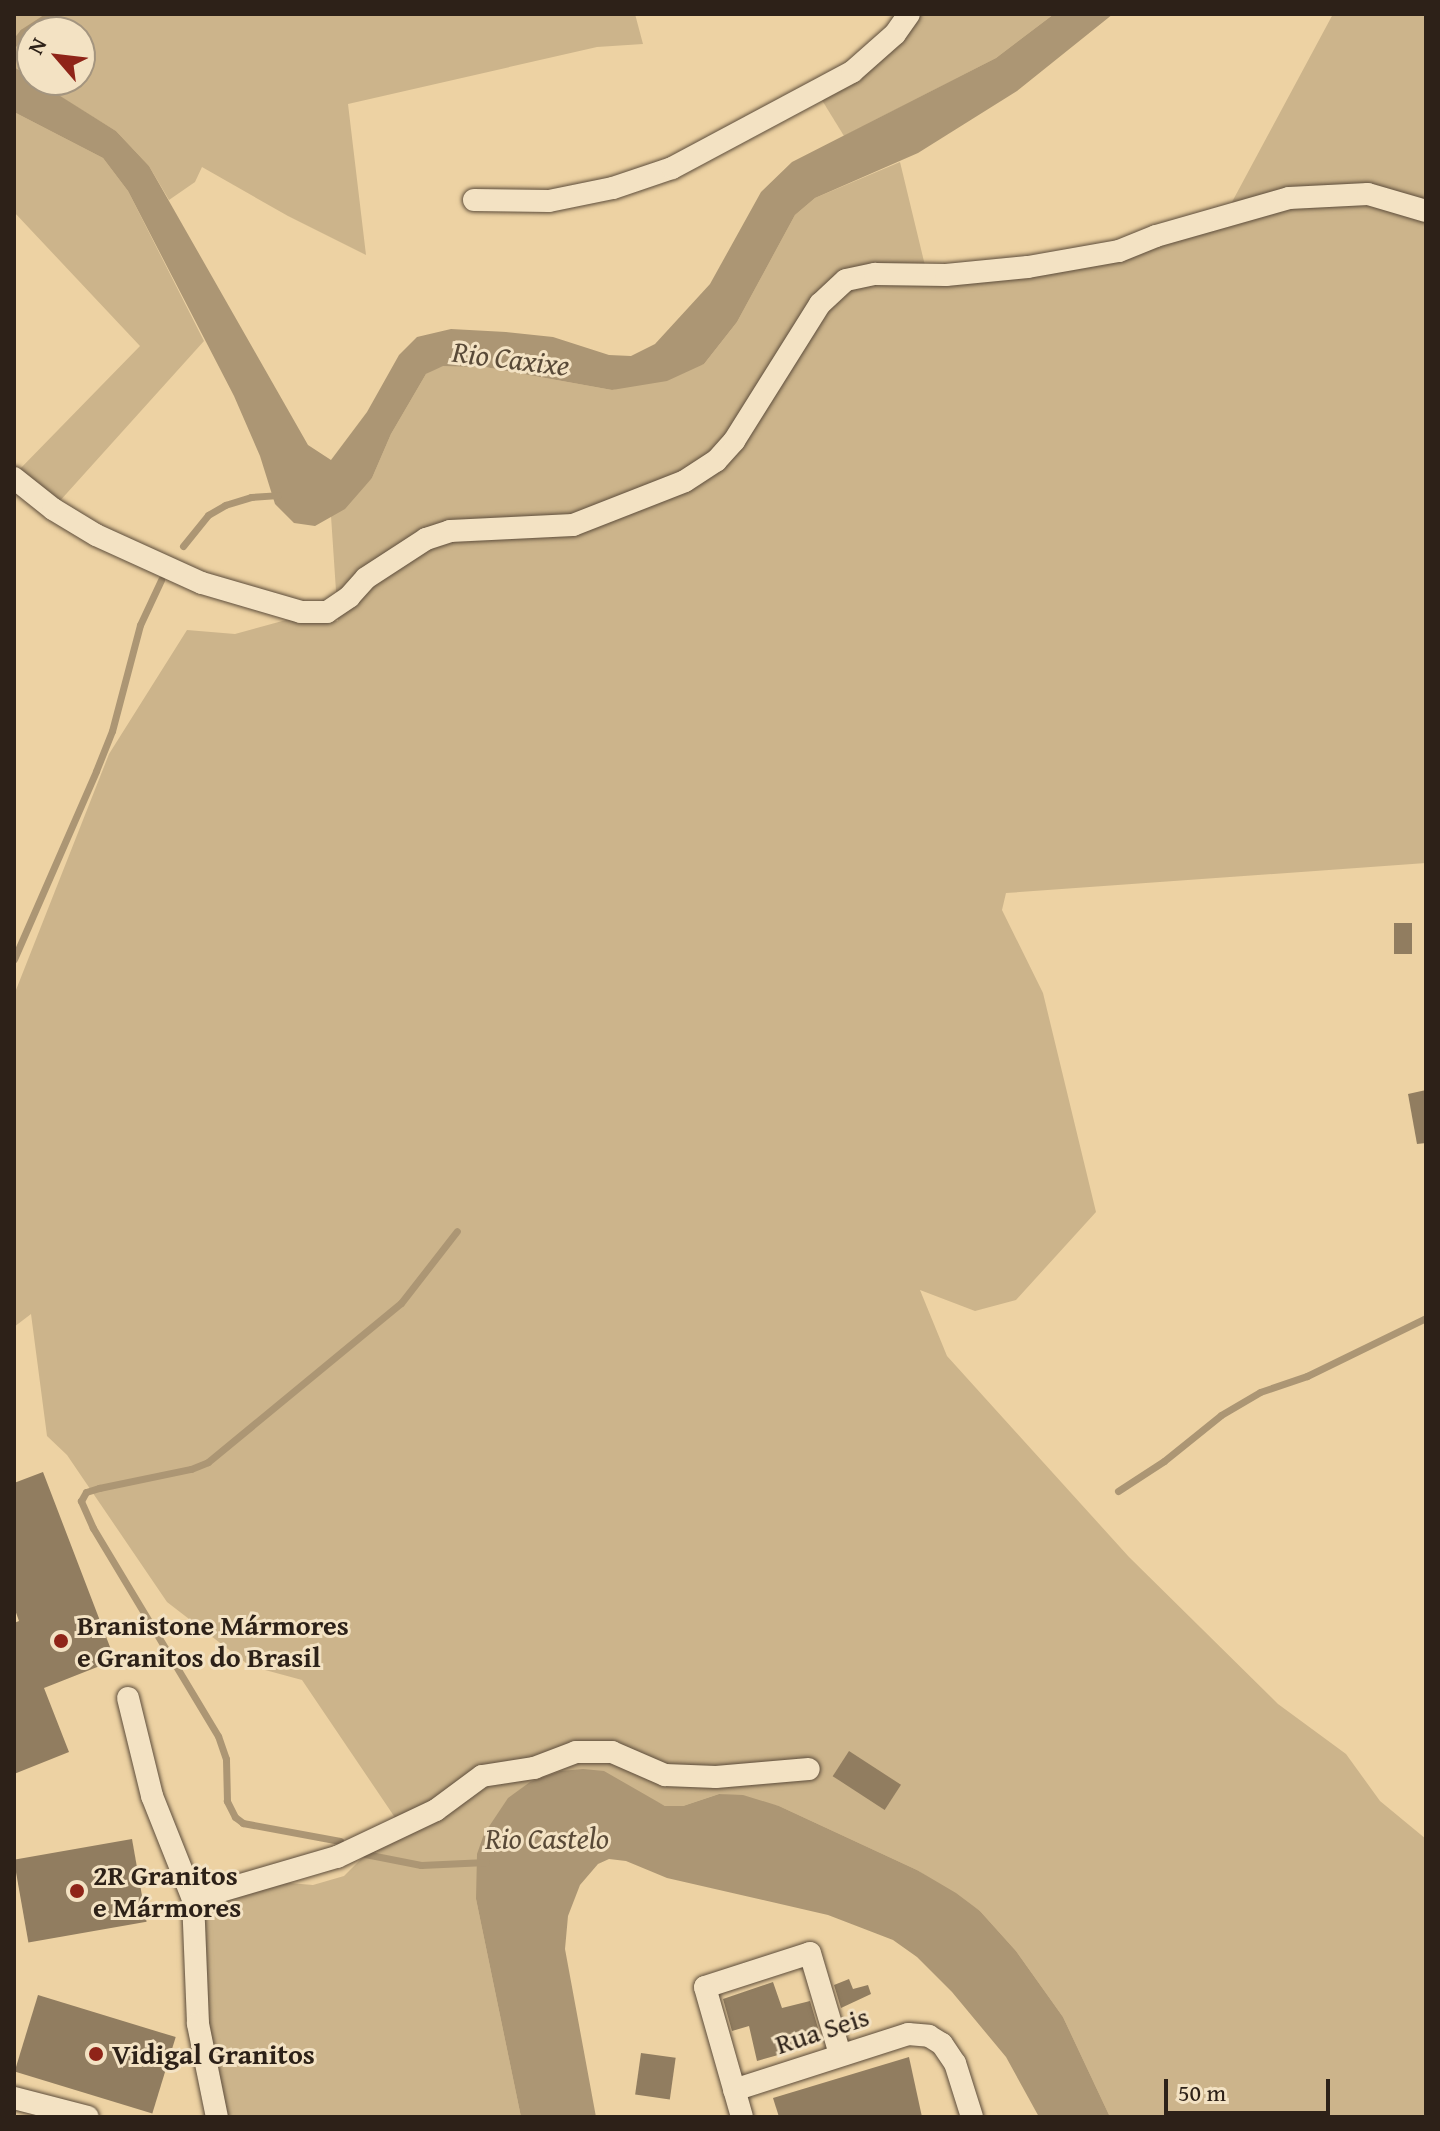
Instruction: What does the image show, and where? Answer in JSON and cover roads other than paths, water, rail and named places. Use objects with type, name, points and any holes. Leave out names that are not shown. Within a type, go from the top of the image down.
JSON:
[{"type":"street","points":[[474,200],[549,201],[613,188],[672,168],[852,72],[895,34],[909,14]]},
{"type":"street","points":[[14,478],[53,509],[96,535],[202,583],[301,612],[327,612],[349,597],[366,578],[426,539],[450,531],[573,525],[618,510],[716,461],[734,441],[820,304],[846,280],[875,274],[946,275],[1028,267],[1119,251],[1227,214],[1289,198],[1368,194],[1426,211]]},
{"type":"street","points":[[128,1698],[152,1796],[193,1899],[198,2024],[217,2117]]},
{"type":"street","points":[[193,1899],[337,1857],[436,1810],[482,1776],[534,1768],[576,1752],[612,1752],[665,1775],[716,1777],[809,1769]]},
{"type":"street","points":[[742,2117],[705,1987],[810,1953],[840,2054]]},
{"type":"street","name":"Rua Seis","points":[[734,2090],[908,2034],[929,2036],[942,2044],[955,2063],[972,2117]]},
{"type":"street","points":[[14,2098],[88,2117]]},
{"type":"water","name":"Rio Caxixe","points":[[1054,14],[1113,14],[1017,91],[918,153],[815,198],[795,215],[737,322],[704,364],[667,381],[612,390],[485,367],[443,366],[426,374],[391,434],[372,478],[345,509],[315,526],[294,523],[275,504],[260,456],[234,396],[128,191],[103,158],[14,112],[14,67],[16,96],[60,96],[116,131],[149,166],[308,445],[331,460],[367,412],[399,355],[417,337],[451,329],[506,332],[553,337],[609,355],[631,356],[655,344],[710,284],[761,192],[792,162],[996,58]]},
{"type":"water","name":"Rio Castelo","points":[[561,1771],[604,1771],[665,1806],[683,1806],[719,1794],[743,1795],[779,1806],[917,1870],[956,1893],[980,1911],[1016,1951],[1063,2017],[1110,2117],[1039,2117],[1006,2057],[952,1992],[917,1957],[893,1940],[828,1915],[667,1878],[626,1861],[609,1859],[598,1864],[580,1885],[568,1916],[565,1949],[596,2117],[521,2117],[476,1899],[477,1854],[484,1834],[508,1798],[530,1782]]},
{"type":"waterway","points":[[14,43],[23,32],[51,14]]},
{"type":"waterway","points":[[183,546],[208,515],[225,505],[251,497],[278,495]]},
{"type":"waterway","points":[[14,959],[112,731],[140,625],[161,580]]},
{"type":"waterway","points":[[340,1841],[243,1823],[235,1817],[227,1801],[226,1759],[218,1736],[93,1528],[81,1501],[86,1492],[99,1488],[191,1469],[208,1462],[401,1303],[457,1231]]},
{"type":"waterway","points":[[1118,1491],[1164,1461],[1221,1415],[1260,1392],[1307,1376],[1426,1318]]},
{"type":"waterway","points":[[365,1854],[421,1865],[486,1862]]},
{"type":"place","name":"Branistone Mármores e Granitos do Brasil","points":[[61,1641]]},
{"type":"place","name":"2R Granitos e Mármores","points":[[77,1891]]},
{"type":"place","name":"Vidigal Granitos","points":[[96,2054]]}]
